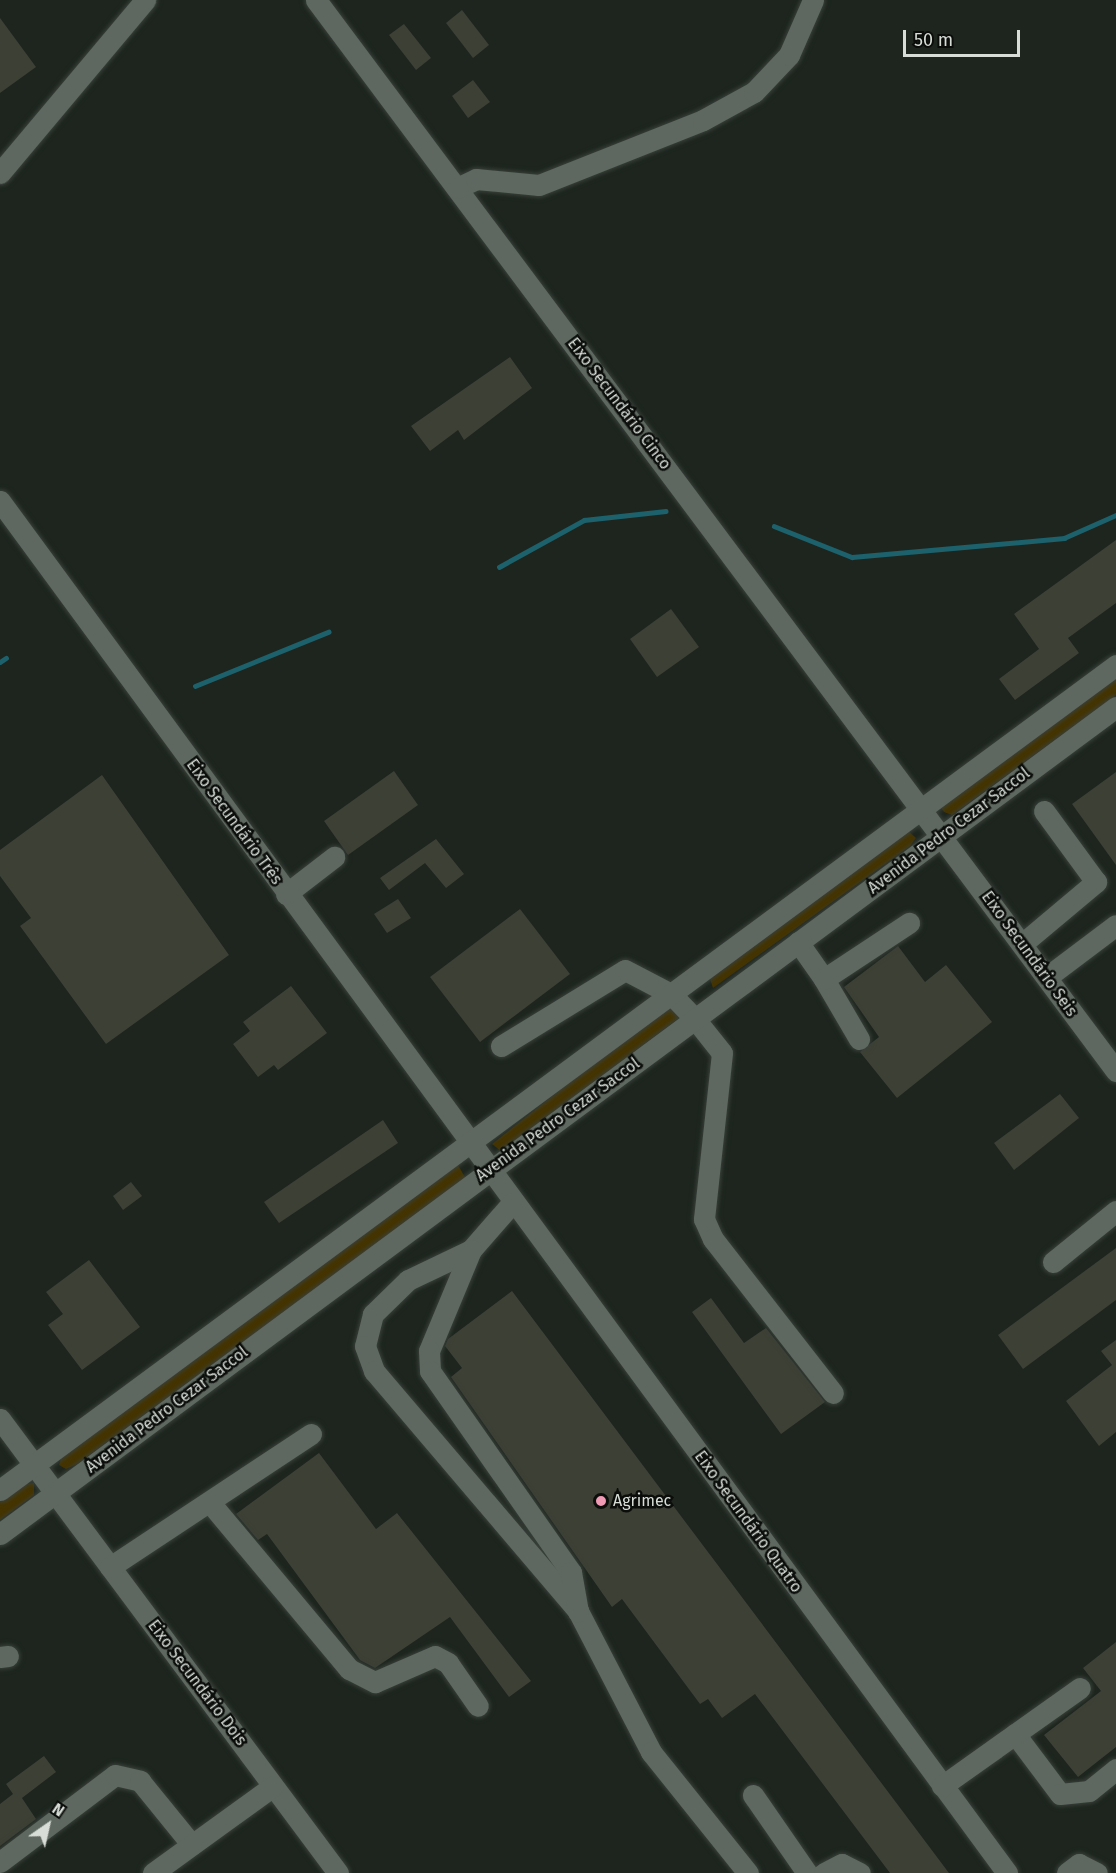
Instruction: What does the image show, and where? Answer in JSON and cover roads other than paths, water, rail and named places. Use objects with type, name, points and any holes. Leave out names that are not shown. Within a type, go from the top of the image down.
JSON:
[{"type":"street","points":[[0,173],[145,0]]},
{"type":"street","name":"Eixo Secundário Cinco","points":[[316,0],[942,836]]},
{"type":"street","points":[[457,188],[476,179],[539,185],[703,120],[754,92],[789,55],[807,24],[813,0]]},
{"type":"street","name":"Eixo Secundário Três","points":[[0,501],[489,1171]]},
{"type":"street","name":"Avenida Pedro Cezar Saccol","points":[[0,1491],[1116,665]]},
{"type":"street","name":"Avenida Pedro Cezar Saccol","points":[[0,1534],[1116,707]]},
{"type":"street","points":[[1022,944],[1096,882],[1044,811]]},
{"type":"street","name":"Eixo Secundário Seis","points":[[942,836],[1116,1071]]},
{"type":"street","points":[[286,894],[334,858]]},
{"type":"street","points":[[824,979],[909,923]]},
{"type":"street","points":[[1047,977],[1116,925]]},
{"type":"street","points":[[798,942],[824,979],[859,1038]]},
{"type":"street","points":[[501,1046],[625,970],[671,994],[695,1019],[722,1053],[704,1219],[713,1239],[833,1393]]},
{"type":"street","name":"Eixo Secundário Quatro","points":[[489,1171],[1007,1873]]},
{"type":"street","points":[[512,1203],[471,1250],[429,1351],[430,1371],[571,1572],[578,1611]]},
{"type":"street","points":[[1053,1262],[1116,1211]]},
{"type":"street","points":[[471,1250],[408,1280],[373,1314],[365,1346],[374,1371],[578,1611],[651,1752],[748,1873]]},
{"type":"street","name":"Eixo Secundário Dois","points":[[0,1419],[338,1873]]},
{"type":"street","points":[[110,1567],[212,1505],[311,1434]]},
{"type":"street","points":[[212,1505],[350,1669],[375,1682],[435,1656],[448,1663],[478,1706]]},
{"type":"street","points":[[942,1786],[1080,1688]]},
{"type":"street","points":[[1015,1734],[1060,1794],[1089,1791],[1116,1769]]},
{"type":"street","points":[[0,1862],[115,1775],[140,1781],[192,1845]]},
{"type":"street","points":[[153,1873],[273,1786]]},
{"type":"street","points":[[753,1795],[807,1873]]},
{"type":"street","points":[[824,1873],[842,1864],[860,1873]]},
{"type":"street","points":[[1067,1873],[1079,1864],[1098,1873]]},
{"type":"waterway","points":[[499,567],[584,520],[666,511]]},
{"type":"waterway","points":[[774,526],[852,557],[1064,538],[1116,515]]},
{"type":"waterway","points":[[195,686],[328,632]]},
{"type":"waterway","points":[[0,662],[6,658]]},
{"type":"place","name":"Agrimec","points":[[601,1501]]}]
